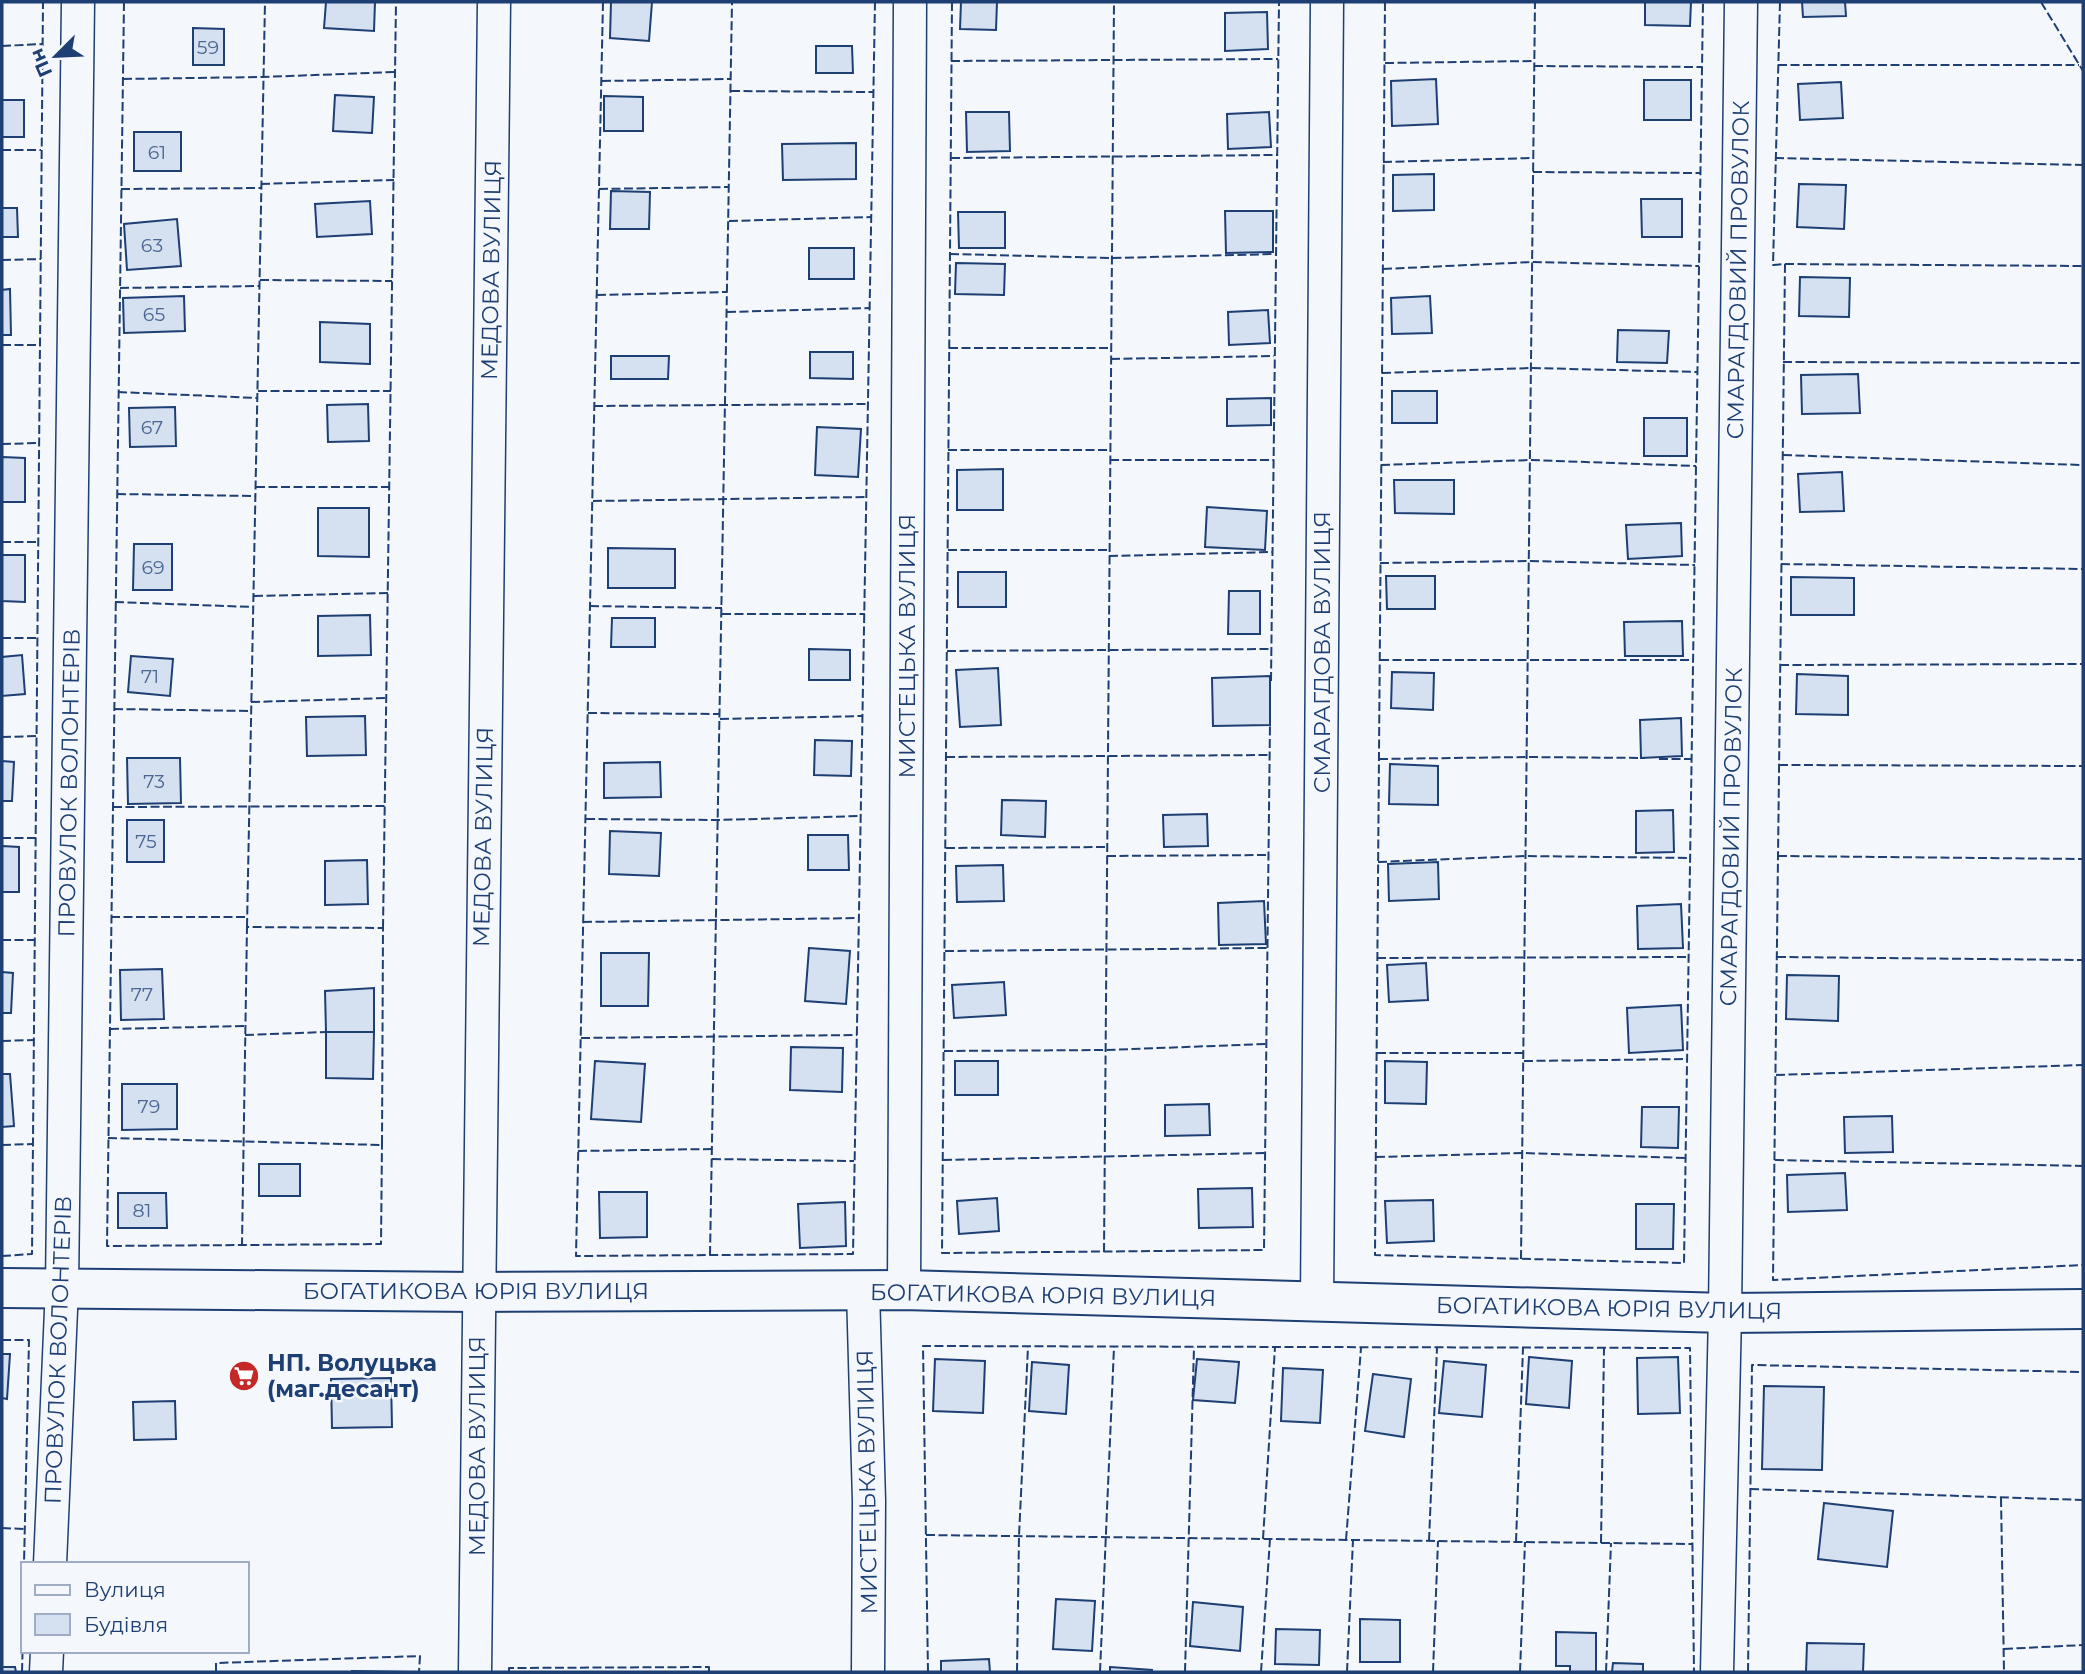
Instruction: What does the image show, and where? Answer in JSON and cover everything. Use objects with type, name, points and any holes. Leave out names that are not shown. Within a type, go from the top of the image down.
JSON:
[{"type":"street","name":"ПРОВУЛОК ВОЛОНТЕРІВ","points":[[50,1562],[62,1287],[78,2]]},
{"type":"street","name":"МЕДОВА ВУЛИЦЯ","points":[[475,1672],[494,2]]},
{"type":"street","name":"МИСТЕЦЬКА ВУЛИЦЯ","points":[[904,1290],[910,2]]},
{"type":"street","name":"СМАРАГДОВА ВУЛИЦЯ","points":[[1317,1302],[1327,2]]},
{"type":"street","name":"СМАРАГДОВИЙ ПРОВУЛОК","points":[[1717,1672],[1725,1313],[1741,2]]},
{"type":"street","name":"БОГАТИКОВА ЮРІЯ ВУЛИЦЯ","points":[[2,1288],[478,1292],[904,1290],[1725,1313],[2083,1309]]},
{"type":"street","name":"МИСТЕЦЬКА ВУЛИЦЯ","points":[[863,1291],[869,1502],[868,1672]]},
{"type":"street","points":[[46,1672],[47,1653]]},
{"type":"building","points":[[326,2],[375,2],[374,31],[324,28]]},
{"type":"building","points":[[611,2],[652,2],[649,41],[610,38]]},
{"type":"building","points":[[961,2],[997,2],[996,30],[960,29]]},
{"type":"building","points":[[1645,2],[1691,2],[1690,26],[1645,25]]},
{"type":"building","points":[[1802,2],[1845,2],[1846,16],[1803,17]]},
{"type":"building","points":[[1267,12],[1268,49],[1225,51],[1225,13]]},
{"type":"building","points":[[193,28],[224,29],[224,65],[193,65]]},
{"type":"building","points":[[816,46],[852,46],[853,73],[816,73]]},
{"type":"building","points":[[1436,79],[1438,124],[1392,126],[1391,81]]},
{"type":"building","points":[[1644,80],[1691,80],[1691,120],[1644,120]]},
{"type":"building","points":[[1841,82],[1843,118],[1800,120],[1798,84]]},
{"type":"building","points":[[335,95],[374,97],[372,133],[333,131]]},
{"type":"building","points":[[604,96],[643,97],[643,131],[604,131]]},
{"type":"building","points":[[2,100],[24,100],[24,137],[2,137]]},
{"type":"building","points":[[966,112],[1009,112],[1010,151],[967,152]]},
{"type":"building","points":[[1269,112],[1271,147],[1228,149],[1227,114]]},
{"type":"building","points":[[134,132],[181,132],[181,171],[134,171]]},
{"type":"building","points":[[856,143],[856,179],[783,180],[782,144]]},
{"type":"building","points":[[1434,174],[1434,210],[1393,211],[1393,175]]},
{"type":"building","points":[[1799,184],[1846,185],[1844,229],[1797,227]]},
{"type":"building","points":[[611,191],[650,192],[649,229],[610,229]]},
{"type":"building","points":[[1641,199],[1682,199],[1682,237],[1642,237]]},
{"type":"building","points":[[370,201],[372,234],[317,237],[315,204]]},
{"type":"building","points":[[2,208],[17,208],[18,237],[2,237]]},
{"type":"building","points":[[1225,211],[1273,211],[1273,252],[1226,253]]},
{"type":"building","points":[[958,212],[1005,212],[1005,248],[959,248]]},
{"type":"building","points":[[177,219],[181,266],[127,270],[124,224]]},
{"type":"building","points":[[809,248],[854,248],[854,279],[809,279]]},
{"type":"building","points":[[956,263],[1005,264],[1004,295],[955,294]]},
{"type":"building","points":[[1800,277],[1850,278],[1849,317],[1799,316]]},
{"type":"building","points":[[10,289],[11,335],[2,335],[2,290]]},
{"type":"building","points":[[184,296],[185,331],[124,333],[123,298]]},
{"type":"building","points":[[1430,296],[1432,333],[1392,334],[1391,298]]},
{"type":"building","points":[[1268,310],[1270,343],[1229,345],[1228,312]]},
{"type":"building","points":[[320,322],[370,324],[370,364],[320,362]]},
{"type":"building","points":[[1618,330],[1669,331],[1667,363],[1617,362]]},
{"type":"building","points":[[810,352],[853,352],[853,379],[810,378]]},
{"type":"building","points":[[611,356],[669,356],[668,379],[611,379]]},
{"type":"building","points":[[1858,374],[1860,413],[1802,414],[1801,375]]},
{"type":"building","points":[[1392,391],[1437,391],[1437,423],[1392,423]]},
{"type":"building","points":[[1271,398],[1271,425],[1227,426],[1227,399]]},
{"type":"building","points":[[368,404],[369,441],[328,442],[327,405]]},
{"type":"building","points":[[175,407],[176,446],[130,447],[129,408]]},
{"type":"building","points":[[1644,418],[1687,418],[1687,456],[1644,456]]},
{"type":"building","points":[[817,427],[861,429],[858,477],[815,475]]},
{"type":"building","points":[[2,457],[25,458],[25,502],[2,502]]},
{"type":"building","points":[[1003,469],[1003,510],[957,510],[957,470]]},
{"type":"building","points":[[1842,472],[1844,511],[1800,512],[1798,474]]},
{"type":"building","points":[[1394,480],[1454,480],[1454,514],[1395,513]]},
{"type":"building","points":[[1207,507],[1267,511],[1265,550],[1205,547]]},
{"type":"building","points":[[318,508],[369,508],[369,557],[318,556]]},
{"type":"building","points":[[1681,523],[1682,556],[1628,559],[1626,525]]},
{"type":"building","points":[[134,544],[172,544],[172,590],[133,590]]},
{"type":"building","points":[[608,548],[675,549],[675,588],[608,588]]},
{"type":"building","points":[[2,555],[25,555],[25,602],[2,601]]},
{"type":"building","points":[[958,572],[1006,572],[1006,607],[958,607]]},
{"type":"building","points":[[1386,576],[1435,576],[1435,609],[1387,609]]},
{"type":"building","points":[[1791,577],[1854,578],[1854,615],[1791,615]]},
{"type":"building","points":[[1229,591],[1260,591],[1260,634],[1228,634]]},
{"type":"building","points":[[370,615],[371,655],[318,656],[318,616]]},
{"type":"building","points":[[612,618],[655,618],[655,647],[611,647]]},
{"type":"building","points":[[1682,621],[1683,656],[1625,656],[1624,622]]},
{"type":"building","points":[[809,649],[850,650],[850,680],[809,680]]},
{"type":"building","points":[[22,655],[25,694],[2,696],[2,657]]},
{"type":"building","points":[[131,656],[173,659],[170,696],[128,692]]},
{"type":"building","points":[[998,668],[1001,725],[960,727],[956,670]]},
{"type":"building","points":[[1392,672],[1434,673],[1433,710],[1391,708]]},
{"type":"building","points":[[1797,674],[1848,676],[1848,715],[1796,714]]},
{"type":"building","points":[[1270,676],[1270,725],[1213,726],[1212,678]]},
{"type":"building","points":[[365,716],[366,755],[307,756],[306,717]]},
{"type":"building","points":[[1681,718],[1682,756],[1641,758],[1640,720]]},
{"type":"building","points":[[815,740],[852,741],[851,776],[814,775]]},
{"type":"building","points":[[127,758],[180,758],[181,803],[128,804]]},
{"type":"building","points":[[2,761],[14,762],[12,801],[2,801]]},
{"type":"building","points":[[660,762],[661,797],[604,798],[604,763]]},
{"type":"building","points":[[1390,764],[1438,766],[1438,805],[1389,804]]},
{"type":"building","points":[[1002,800],[1046,801],[1045,837],[1001,835]]},
{"type":"building","points":[[1673,810],[1674,852],[1636,853],[1636,811]]},
{"type":"building","points":[[1207,814],[1208,846],[1164,847],[1163,815]]},
{"type":"building","points":[[127,820],[164,820],[164,862],[127,862]]},
{"type":"building","points":[[610,831],[661,833],[659,876],[609,874]]},
{"type":"building","points":[[808,835],[848,835],[849,870],[808,870]]},
{"type":"building","points":[[2,846],[19,847],[19,892],[2,892]]},
{"type":"building","points":[[367,860],[368,904],[325,905],[325,861]]},
{"type":"building","points":[[1438,862],[1439,899],[1389,901],[1388,864]]},
{"type":"building","points":[[1003,865],[1004,901],[957,902],[956,866]]},
{"type":"building","points":[[1264,901],[1266,944],[1219,945],[1218,903]]},
{"type":"building","points":[[1681,904],[1683,948],[1638,949],[1637,906]]},
{"type":"building","points":[[809,948],[850,951],[846,1004],[805,1001]]},
{"type":"building","points":[[601,953],[649,953],[648,1006],[601,1006]]},
{"type":"building","points":[[1426,963],[1428,1000],[1389,1002],[1387,965]]},
{"type":"building","points":[[162,969],[164,1019],[121,1020],[120,970]]},
{"type":"building","points":[[2,972],[13,973],[11,1013],[2,1013]]},
{"type":"building","points":[[1787,975],[1839,976],[1838,1021],[1786,1019]]},
{"type":"building","points":[[1004,982],[1006,1015],[954,1018],[952,985]]},
{"type":"building","points":[[374,988],[374,1032],[326,1032],[325,991]]},
{"type":"building","points":[[1681,1005],[1683,1050],[1629,1053],[1627,1008]]},
{"type":"building","points":[[326,1032],[374,1032],[373,1079],[326,1078]]},
{"type":"building","points":[[791,1047],[843,1048],[842,1092],[790,1090]]},
{"type":"building","points":[[595,1061],[645,1064],[641,1122],[591,1119]]},
{"type":"building","points":[[955,1061],[998,1061],[998,1095],[955,1095]]},
{"type":"building","points":[[1385,1061],[1427,1062],[1426,1104],[1385,1103]]},
{"type":"building","points":[[2,1074],[10,1074],[14,1126],[2,1127]]},
{"type":"building","points":[[122,1084],[177,1084],[177,1129],[122,1130]]},
{"type":"building","points":[[1209,1104],[1210,1135],[1165,1136],[1165,1105]]},
{"type":"building","points":[[1642,1107],[1679,1107],[1678,1148],[1641,1147]]},
{"type":"building","points":[[1892,1116],[1893,1152],[1845,1153],[1844,1117]]},
{"type":"building","points":[[259,1164],[300,1164],[300,1196],[259,1196]]},
{"type":"building","points":[[1845,1173],[1847,1210],[1788,1212],[1787,1175]]},
{"type":"building","points":[[1252,1188],[1253,1227],[1199,1228],[1198,1189]]},
{"type":"building","points":[[599,1192],[647,1192],[647,1237],[600,1238]]},
{"type":"building","points":[[118,1193],[166,1193],[167,1228],[118,1228]]},
{"type":"building","points":[[997,1198],[999,1231],[959,1234],[957,1201]]},
{"type":"building","points":[[1433,1200],[1434,1241],[1387,1243],[1385,1201]]},
{"type":"building","points":[[845,1202],[846,1246],[800,1248],[798,1204]]},
{"type":"building","points":[[1636,1204],[1674,1204],[1673,1249],[1636,1249]]},
{"type":"building","points":[[2,1354],[10,1354],[7,1399],[2,1398]]},
{"type":"building","points":[[1529,1357],[1572,1361],[1569,1408],[1526,1404]]},
{"type":"building","points":[[1678,1357],[1680,1413],[1638,1414],[1637,1358]]},
{"type":"building","points":[[935,1359],[985,1361],[983,1413],[933,1411]]},
{"type":"building","points":[[1197,1359],[1239,1362],[1235,1403],[1193,1400]]},
{"type":"building","points":[[1444,1361],[1486,1365],[1482,1417],[1439,1413]]},
{"type":"building","points":[[1032,1362],[1069,1365],[1066,1414],[1029,1411]]},
{"type":"building","points":[[1283,1368],[1323,1370],[1320,1423],[1281,1421]]},
{"type":"building","points":[[1373,1374],[1411,1379],[1404,1437],[1365,1431]]},
{"type":"building","points":[[391,1378],[392,1427],[332,1428],[331,1379]]},
{"type":"building","points":[[1764,1386],[1824,1387],[1822,1470],[1762,1469]]},
{"type":"building","points":[[175,1401],[176,1439],[134,1440],[133,1402]]},
{"type":"building","points":[[1824,1503],[1893,1511],[1887,1567],[1818,1559]]},
{"type":"building","points":[[1056,1599],[1095,1601],[1092,1651],[1053,1649]]},
{"type":"building","points":[[1193,1602],[1243,1607],[1240,1651],[1190,1646]]},
{"type":"building","points":[[1360,1619],[1400,1620],[1400,1662],[1360,1662]]},
{"type":"building","points":[[1276,1629],[1320,1630],[1319,1665],[1275,1664]]},
{"type":"building","points":[[1556,1632],[1596,1633],[1596,1672],[1570,1672],[1570,1666],[1556,1666]]},
{"type":"building","points":[[1807,1643],[1864,1644],[1863,1672],[1806,1672]]},
{"type":"building","points":[[989,1659],[990,1672],[941,1672],[941,1661]]},
{"type":"building","points":[[1613,1663],[1643,1664],[1643,1672],[1612,1672]]},
{"type":"building","points":[[2,1667],[15,1667],[16,1672],[2,1672]]},
{"type":"building","points":[[1110,1667],[1152,1670],[1152,1672],[1110,1672]]},
{"type":"fence","points":[[2,1256],[32,1254],[43,2]]},
{"type":"fence","points":[[124,2],[107,1246],[381,1244],[382,1144]]},
{"type":"fence","points":[[247,927],[265,2]]},
{"type":"fence","points":[[383,928],[396,2]]},
{"type":"fence","points":[[603,2],[576,1256],[853,1254],[875,2]]},
{"type":"fence","points":[[710,1255],[732,2]]},
{"type":"fence","points":[[952,2],[942,1253],[1264,1250],[1270,723]]},
{"type":"fence","points":[[1104,1252],[1114,2]]},
{"type":"fence","points":[[1271,681],[1279,2]]},
{"type":"fence","points":[[1385,2],[1375,1255],[1684,1263],[1703,2]]},
{"type":"fence","points":[[1521,1259],[1535,2]]},
{"type":"fence","points":[[1780,2],[1773,265],[1785,264],[1773,1280],[2083,1265]]},
{"type":"fence","points":[[2041,2],[2083,71]]},
{"type":"fence","points":[[2,46],[42,44]]},
{"type":"fence","points":[[951,61],[1278,59]]},
{"type":"fence","points":[[1385,63],[1534,61]]},
{"type":"fence","points":[[1778,65],[2079,65]]},
{"type":"fence","points":[[1534,66],[1702,67]]},
{"type":"fence","points":[[123,79],[395,72]]},
{"type":"fence","points":[[602,81],[731,79]]},
{"type":"fence","points":[[731,91],[873,92]]},
{"type":"fence","points":[[2,150],[41,150]]},
{"type":"fence","points":[[951,158],[1277,155]]},
{"type":"fence","points":[[1383,162],[1533,158]]},
{"type":"fence","points":[[1775,158],[2083,165]]},
{"type":"fence","points":[[1533,172],[1701,173]]},
{"type":"fence","points":[[261,184],[394,180]]},
{"type":"fence","points":[[599,189],[729,187]]},
{"type":"fence","points":[[121,189],[261,188]]},
{"type":"fence","points":[[729,221],[871,217]]},
{"type":"fence","points":[[950,254],[1112,258],[1276,254]]},
{"type":"fence","points":[[2,260],[41,259]]},
{"type":"fence","points":[[1383,269],[1532,262],[1699,266]]},
{"type":"fence","points":[[1785,264],[2083,266]]},
{"type":"fence","points":[[260,280],[392,281]]},
{"type":"fence","points":[[120,288],[259,286]]},
{"type":"fence","points":[[597,295],[727,292]]},
{"type":"fence","points":[[727,312],[870,308]]},
{"type":"fence","points":[[2,345],[40,345]]},
{"type":"fence","points":[[949,348],[1111,348]]},
{"type":"fence","points":[[1111,359],[1274,356]]},
{"type":"fence","points":[[1783,362],[2083,363]]},
{"type":"fence","points":[[1382,373],[1531,368],[1698,372]]},
{"type":"fence","points":[[258,391],[391,391]]},
{"type":"fence","points":[[118,392],[257,398]]},
{"type":"fence","points":[[594,406],[868,404]]},
{"type":"fence","points":[[2,444],[39,443]]},
{"type":"fence","points":[[948,450],[1111,450]]},
{"type":"fence","points":[[1783,455],[2083,465]]},
{"type":"fence","points":[[1110,460],[1274,460]]},
{"type":"fence","points":[[1381,465],[1530,460],[1696,466]]},
{"type":"fence","points":[[256,487],[390,487]]},
{"type":"fence","points":[[117,494],[255,496]]},
{"type":"fence","points":[[593,501],[867,497]]},
{"type":"fence","points":[[2,542],[38,542]]},
{"type":"fence","points":[[948,550],[1110,550]]},
{"type":"fence","points":[[1109,556],[1272,552]]},
{"type":"fence","points":[[1380,563],[1529,561],[1695,565]]},
{"type":"fence","points":[[1781,564],[2083,569]]},
{"type":"fence","points":[[254,596],[388,593]]},
{"type":"fence","points":[[115,602],[253,607]]},
{"type":"fence","points":[[590,606],[722,608]]},
{"type":"fence","points":[[722,614],[865,614]]},
{"type":"fence","points":[[2,638],[37,638]]},
{"type":"fence","points":[[947,651],[1271,649]]},
{"type":"fence","points":[[1380,660],[1694,660]]},
{"type":"fence","points":[[1780,665],[2083,664]]},
{"type":"fence","points":[[251,702],[387,698]]},
{"type":"fence","points":[[114,709],[252,711]]},
{"type":"fence","points":[[588,713],[720,714]]},
{"type":"fence","points":[[720,719],[863,716]]},
{"type":"fence","points":[[2,737],[37,736]]},
{"type":"fence","points":[[946,757],[1270,755]]},
{"type":"fence","points":[[1379,759],[1645,758]]},
{"type":"fence","points":[[1659,759],[1692,759]]},
{"type":"fence","points":[[1779,765],[2083,766]]},
{"type":"fence","points":[[113,807],[385,806]]},
{"type":"fence","points":[[586,819],[718,820],[861,816]]},
{"type":"fence","points":[[2,838],[36,838]]},
{"type":"fence","points":[[946,848],[1107,847]]},
{"type":"fence","points":[[1107,856],[1268,855]]},
{"type":"fence","points":[[1378,862],[1525,856],[1690,858]]},
{"type":"fence","points":[[1778,856],[2083,859]]},
{"type":"fence","points":[[111,917],[247,917]]},
{"type":"fence","points":[[583,922],[859,918]]},
{"type":"fence","points":[[108,1138],[382,1145],[383,928],[247,927],[242,1245]]},
{"type":"fence","points":[[2,940],[35,940]]},
{"type":"fence","points":[[945,951],[1267,948]]},
{"type":"fence","points":[[1377,958],[1689,957]]},
{"type":"fence","points":[[1777,957],[2083,960]]},
{"type":"fence","points":[[110,1029],[246,1026]]},
{"type":"fence","points":[[245,1035],[326,1032]]},
{"type":"fence","points":[[581,1038],[857,1035]]},
{"type":"fence","points":[[2,1041],[34,1040]]},
{"type":"fence","points":[[944,1051],[1106,1050],[1266,1044]]},
{"type":"fence","points":[[1377,1053],[1524,1053]]},
{"type":"fence","points":[[1524,1061],[1688,1059]]},
{"type":"fence","points":[[1776,1075],[2083,1065]]},
{"type":"fence","points":[[2,1145],[33,1144]]},
{"type":"fence","points":[[578,1151],[712,1149]]},
{"type":"fence","points":[[943,1160],[1265,1153]]},
{"type":"fence","points":[[1376,1157],[1522,1153],[1686,1158]]},
{"type":"fence","points":[[712,1159],[854,1161]]},
{"type":"fence","points":[[1775,1160],[2083,1166]]},
{"type":"fence","points":[[2,1340],[29,1340],[24,1562]]},
{"type":"fence","points":[[928,1672],[923,1346],[1690,1348],[1694,1672]]},
{"type":"fence","points":[[1017,1672],[1019,1536],[1028,1347]]},
{"type":"fence","points":[[1100,1672],[1114,1347]]},
{"type":"fence","points":[[1185,1672],[1194,1347]]},
{"type":"fence","points":[[1263,1539],[1275,1347]]},
{"type":"fence","points":[[1346,1540],[1361,1348]]},
{"type":"fence","points":[[1429,1541],[1437,1348]]},
{"type":"fence","points":[[1516,1542],[1523,1348]]},
{"type":"fence","points":[[1601,1543],[1604,1348]]},
{"type":"fence","points":[[1748,1672],[1752,1365],[2083,1372]]},
{"type":"fence","points":[[1750,1489],[2083,1500]]},
{"type":"fence","points":[[2001,1498],[2004,1672]]},
{"type":"fence","points":[[2,1528],[25,1529]]},
{"type":"fence","points":[[926,1535],[1692,1544]]},
{"type":"fence","points":[[1261,1672],[1270,1539]]},
{"type":"fence","points":[[1347,1672],[1353,1540]]},
{"type":"fence","points":[[1433,1672],[1438,1541]]},
{"type":"fence","points":[[1520,1672],[1525,1542]]},
{"type":"fence","points":[[1606,1672],[1611,1543]]},
{"type":"fence","points":[[2004,1649],[2083,1645]]},
{"type":"fence","points":[[22,1653],[22,1672]]},
{"type":"fence","points":[[216,1672],[216,1663],[420,1656],[419,1672]]},
{"type":"fence","points":[[509,1672],[509,1668],[709,1667],[709,1672]]},
{"type":"place","name":"НП. Волуцька (маг.десант)","points":[[244,1376]]}]
